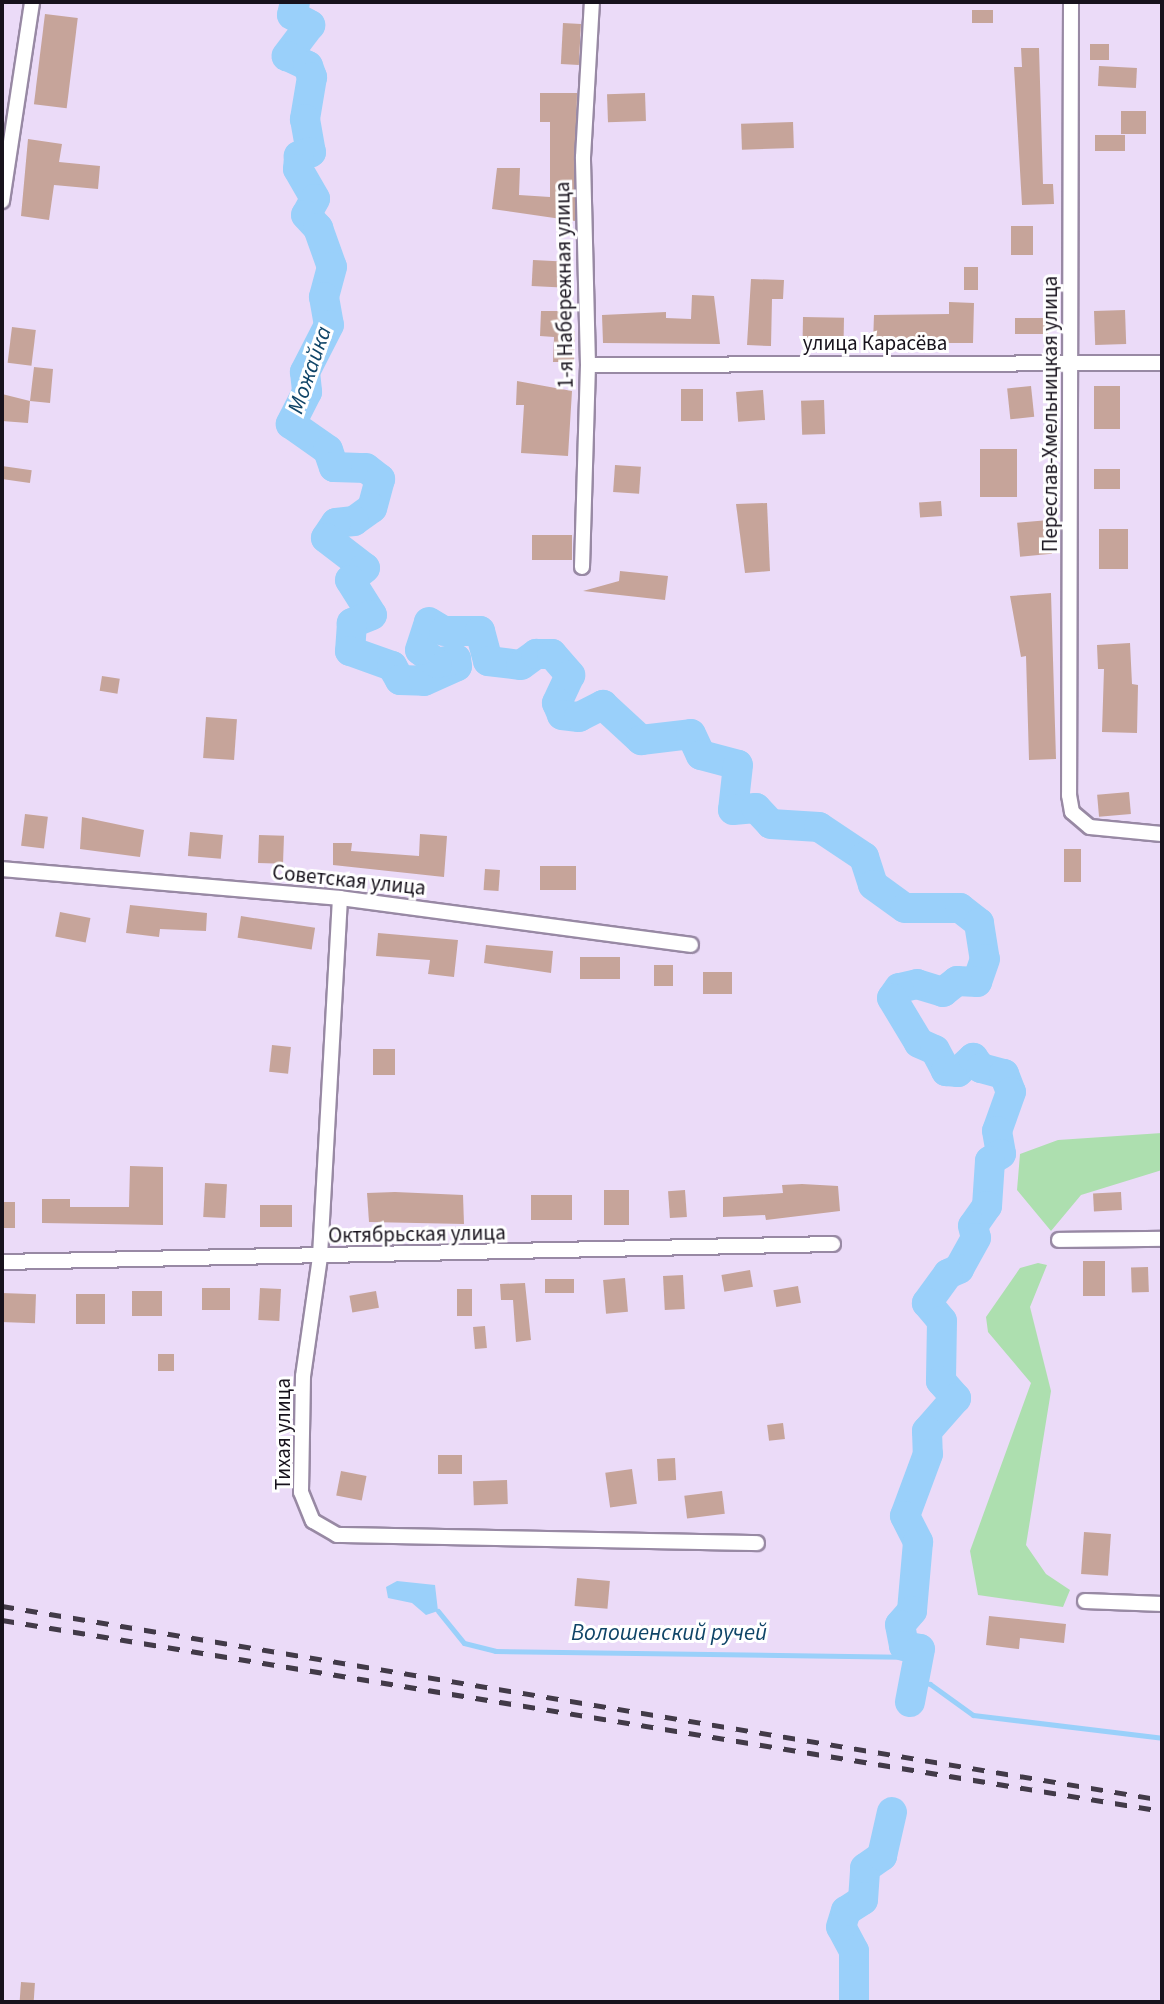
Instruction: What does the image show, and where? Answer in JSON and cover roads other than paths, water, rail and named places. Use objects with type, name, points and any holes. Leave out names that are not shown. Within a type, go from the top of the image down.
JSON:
[{"type":"street","points":[[2,201],[32,2]]},
{"type":"street","name":"1-я Набережная улица","points":[[582,567],[588,365],[583,157],[592,2]]},
{"type":"street","name":"Переслав-Хмельницкая улица","points":[[1071,2],[1069,795],[1082,821],[1103,833],[1162,834]]},
{"type":"street","name":"улица Карасёва","points":[[588,365],[1162,363]]},
{"type":"street","name":"Советская улица","points":[[2,869],[340,898],[691,946]]},
{"type":"street","name":"Тихая улица","points":[[340,898],[320,1257],[303,1388],[301,1492],[313,1521],[337,1535],[757,1543]]},
{"type":"street","points":[[1059,1240],[1162,1239]]},
{"type":"street","name":"Октябрьская улица","points":[[2,1262],[833,1244]]},
{"type":"street","points":[[1085,1601],[1162,1604]]},
{"type":"water","points":[[397,1581],[435,1585],[438,1611],[426,1615],[412,1603],[388,1598],[386,1587]]},
{"type":"waterway","name":"Можайка","points":[[295,2],[292,15],[310,25],[287,56],[308,66],[312,77],[305,119],[311,152],[299,156],[298,169],[315,199],[306,215],[318,228],[332,267],[324,297],[329,325],[305,372],[307,392],[291,424],[328,450],[334,467],[366,468],[380,479],[372,508],[354,521],[336,523],[326,538],[365,568],[350,580],[372,615],[352,623],[350,651],[392,666],[400,680],[424,681],[457,666],[456,659],[437,663],[420,650],[429,622],[444,631],[480,631],[488,661],[521,665],[536,654],[552,654],[570,675],[557,703],[562,715],[579,717],[603,705],[641,740],[691,734],[701,755],[738,765],[733,810],[756,808],[771,824],[819,827],[864,857],[873,885],[905,908],[960,908],[979,923],[985,959],[977,982],[957,981],[943,992],[917,984],[899,988],[892,998],[919,1043],[935,1050],[946,1071],[958,1072],[973,1058],[981,1068],[1004,1074],[1011,1092],[997,1131],[1001,1154],[990,1161],[987,1206],[973,1226],[976,1238],[959,1269],[948,1274],[927,1303],[942,1321],[941,1381],[956,1398],[927,1431],[928,1454],[905,1516],[918,1542],[912,1611],[900,1625],[904,1646],[920,1649],[910,1702]]},
{"type":"waterway","name":"Волошенский ручей","points":[[438,1611],[464,1643],[495,1651],[917,1657]]},
{"type":"waterway","points":[[912,1682],[930,1684],[973,1715],[1162,1738]]},
{"type":"waterway","name":"Можайка","points":[[854,2002],[854,1951],[841,1927],[846,1911],[863,1900],[865,1868],[882,1856],[892,1812]]},
{"type":"railway","points":[[2,1606],[1162,1800]]},
{"type":"railway","points":[[2,1620],[1162,1811]]}]
